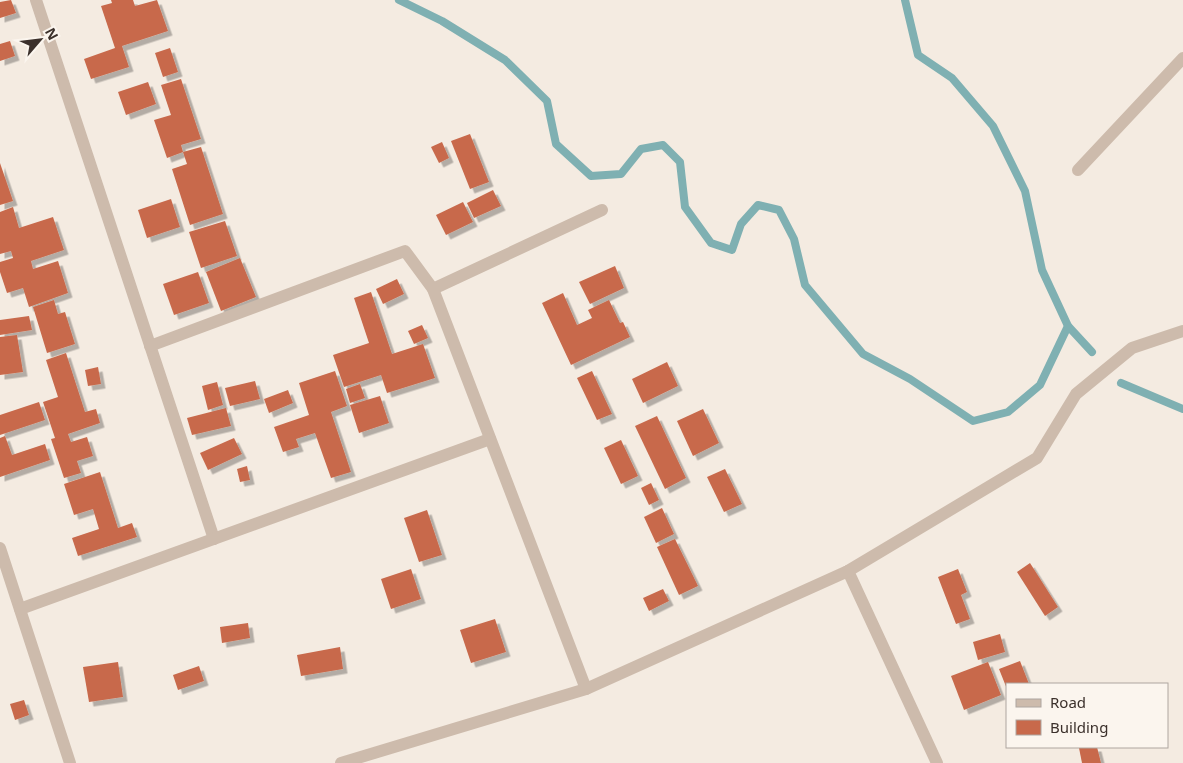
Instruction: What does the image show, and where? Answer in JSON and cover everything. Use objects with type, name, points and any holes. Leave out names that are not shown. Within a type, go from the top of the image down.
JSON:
[{"type":"street","points":[[36,0],[214,539]]},
{"type":"street","points":[[1078,170],[1183,58]]},
{"type":"street","points":[[433,289],[602,210]]},
{"type":"street","points":[[150,346],[405,251],[433,289],[586,689]]},
{"type":"street","points":[[341,763],[586,689],[848,571],[1037,458],[1076,394],[1132,348],[1183,331]]},
{"type":"street","points":[[20,608],[490,439]]},
{"type":"street","points":[[0,548],[70,763]]},
{"type":"street","points":[[848,571],[937,763]]},
{"type":"building","points":[[11,0],[16,13],[0,18],[0,2]]},
{"type":"building","points":[[111,0],[133,0],[135,6],[157,0],[168,31],[122,46],[129,67],[91,79],[84,59],[115,48],[101,6],[112,3]]},
{"type":"building","points":[[10,41],[15,56],[0,61],[0,44]]},
{"type":"building","points":[[170,48],[178,72],[163,77],[155,53]]},
{"type":"building","points":[[181,79],[201,139],[181,145],[183,152],[167,158],[154,120],[171,115],[161,85]]},
{"type":"building","points":[[148,82],[156,104],[126,115],[118,92]]},
{"type":"building","points":[[470,134],[489,182],[470,189],[451,141]]},
{"type":"building","points":[[442,142],[449,158],[439,163],[431,147]]},
{"type":"building","points":[[201,147],[223,214],[190,225],[172,169],[187,164],[183,152]]},
{"type":"building","points":[[0,163],[13,201],[0,205]]},
{"type":"building","points":[[493,190],[501,206],[474,218],[467,203]]},
{"type":"building","points":[[171,199],[180,227],[147,238],[138,210]]},
{"type":"building","points":[[463,202],[473,222],[446,235],[436,215]]},
{"type":"building","points":[[13,207],[19,228],[53,217],[64,250],[31,261],[33,269],[58,261],[68,293],[29,307],[23,288],[7,293],[0,272],[0,262],[13,258],[11,251],[0,254],[0,212]]},
{"type":"building","points":[[225,221],[237,256],[201,268],[189,232]]},
{"type":"building","points":[[240,258],[256,297],[221,311],[206,272]]},
{"type":"building","points":[[615,266],[624,288],[590,304],[579,282]]},
{"type":"building","points":[[198,272],[209,303],[174,315],[163,284]]},
{"type":"building","points":[[397,279],[404,294],[383,304],[376,289]]},
{"type":"building","points":[[371,292],[392,354],[423,344],[435,378],[387,393],[381,375],[344,387],[333,355],[369,343],[354,298]]},
{"type":"building","points":[[563,293],[577,325],[592,318],[588,310],[609,300],[620,323],[623,322],[630,337],[571,365],[542,303]]},
{"type":"building","points":[[54,300],[58,314],[65,312],[75,344],[47,353],[33,307]]},
{"type":"building","points":[[29,316],[32,330],[0,335],[0,320]]},
{"type":"building","points":[[422,325],[428,338],[414,344],[408,331]]},
{"type":"building","points":[[17,335],[23,372],[0,375],[0,337]]},
{"type":"building","points":[[66,353],[85,412],[96,409],[100,423],[68,434],[71,442],[87,437],[93,456],[77,461],[81,473],[64,478],[51,439],[55,438],[43,402],[58,397],[46,360]]},
{"type":"building","points":[[667,362],[678,386],[643,403],[632,379]]},
{"type":"building","points":[[98,367],[101,384],[88,386],[85,370]]},
{"type":"building","points":[[335,371],[347,406],[331,412],[351,472],[331,478],[315,433],[296,439],[299,447],[283,452],[274,427],[309,415],[299,383]]},
{"type":"building","points":[[592,371],[612,414],[597,420],[577,378]]},
{"type":"building","points":[[255,381],[260,399],[230,406],[225,388]]},
{"type":"building","points":[[217,382],[223,405],[208,410],[202,386]]},
{"type":"building","points":[[360,384],[365,398],[350,403],[346,389]]},
{"type":"building","points":[[288,390],[293,403],[269,413],[264,399]]},
{"type":"building","points":[[380,396],[389,423],[359,433],[350,405]]},
{"type":"building","points":[[39,402],[45,420],[0,435],[0,415]]},
{"type":"building","points":[[226,408],[231,426],[192,435],[187,418]]},
{"type":"building","points":[[703,409],[719,443],[693,456],[677,421]]},
{"type":"building","points":[[657,416],[686,478],[665,489],[635,426]]},
{"type":"building","points":[[5,436],[12,455],[45,444],[50,460],[0,477],[0,438]]},
{"type":"building","points":[[234,438],[242,454],[208,470],[200,453]]},
{"type":"building","points":[[621,440],[638,476],[621,484],[604,448]]},
{"type":"building","points":[[247,466],[250,480],[240,482],[237,469]]},
{"type":"building","points":[[725,469],[742,504],[724,512],[707,477]]},
{"type":"building","points":[[100,472],[118,528],[132,523],[137,537],[78,556],[72,538],[99,529],[93,509],[74,515],[64,484]]},
{"type":"building","points":[[651,483],[659,500],[649,505],[641,488]]},
{"type":"building","points":[[662,508],[674,534],[656,543],[644,517]]},
{"type":"building","points":[[427,510],[442,555],[419,562],[404,518]]},
{"type":"building","points":[[675,539],[698,586],[679,595],[657,547]]},
{"type":"building","points":[[1030,563],[1058,607],[1045,616],[1017,572]]},
{"type":"building","points":[[411,569],[421,599],[391,609],[381,579]]},
{"type":"building","points":[[958,569],[967,592],[961,595],[970,619],[956,624],[938,577]]},
{"type":"building","points":[[663,589],[669,601],[649,611],[643,598]]},
{"type":"building","points":[[495,619],[506,652],[471,663],[460,630]]},
{"type":"building","points":[[248,623],[250,638],[222,643],[220,627]]},
{"type":"building","points":[[1000,634],[1005,652],[978,660],[973,642]]},
{"type":"building","points":[[340,647],[343,669],[301,676],[297,655]]},
{"type":"building","points":[[1020,661],[1029,683],[1006,683],[1006,686],[999,669]]},
{"type":"building","points":[[118,662],[123,697],[89,702],[83,667]]},
{"type":"building","points":[[988,662],[1001,695],[964,710],[951,676]]},
{"type":"building","points":[[199,666],[204,681],[178,690],[173,675]]},
{"type":"building","points":[[24,700],[29,715],[15,720],[10,704]]},
{"type":"building","points":[[1079,748],[1097,748],[1101,763],[1082,763]]},
{"type":"waterway","points":[[399,0],[442,21],[505,60],[547,101],[556,144],[591,176],[621,174],[641,149],[663,145],[680,162],[685,207],[711,243],[732,250],[741,224],[758,205],[779,210],[794,239],[805,285],[863,354],[910,379],[973,421],[1008,412],[1040,385],[1068,326]]},
{"type":"waterway","points":[[905,0],[918,55],[952,78],[993,126],[1025,191],[1042,270],[1068,326],[1092,352]]},
{"type":"waterway","points":[[1121,383],[1183,409]]}]
